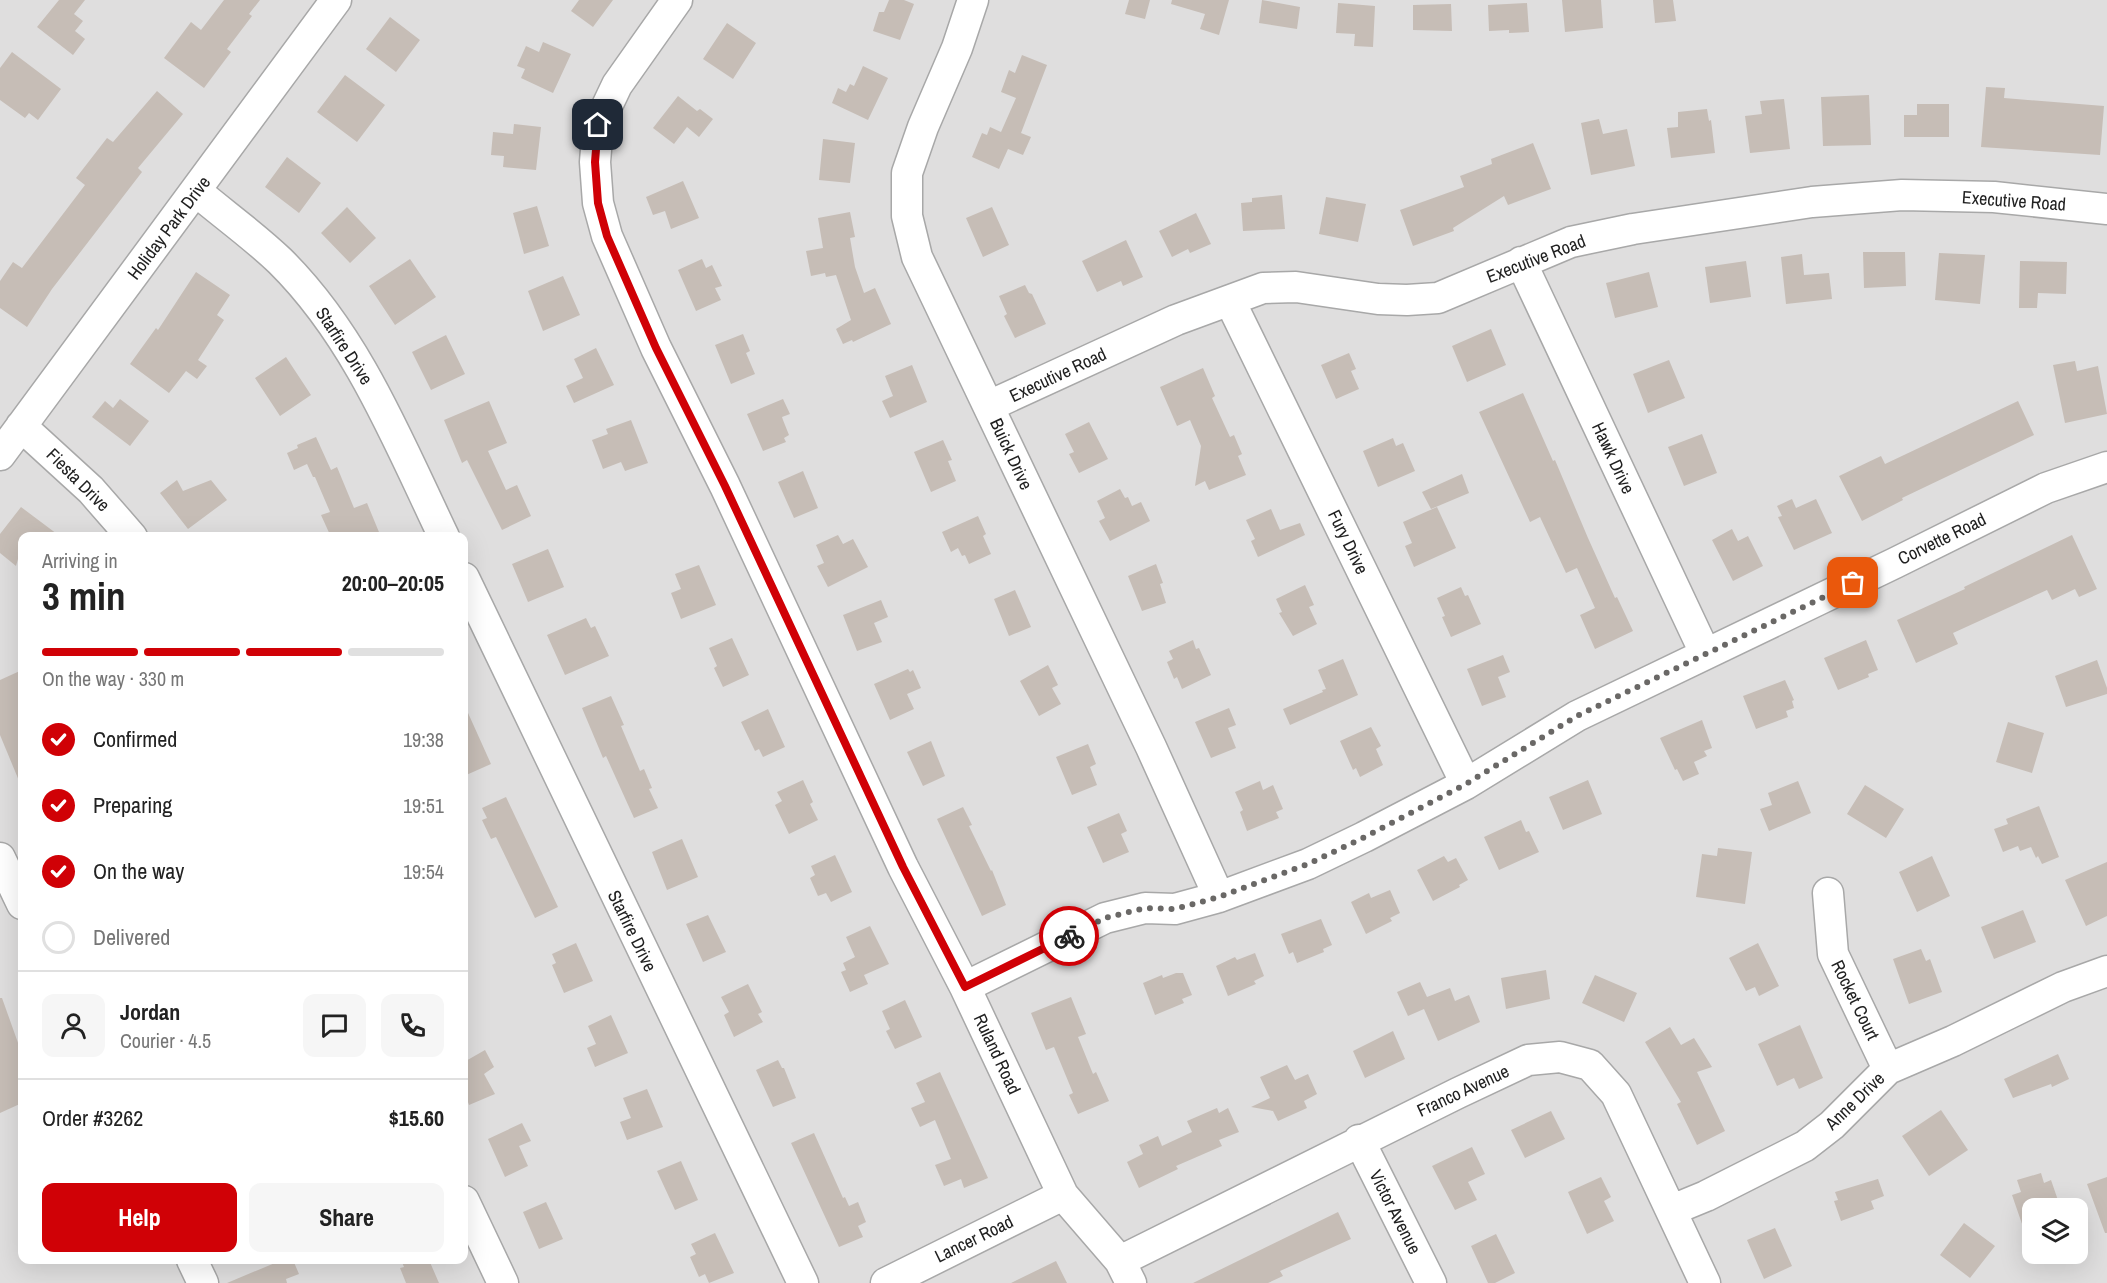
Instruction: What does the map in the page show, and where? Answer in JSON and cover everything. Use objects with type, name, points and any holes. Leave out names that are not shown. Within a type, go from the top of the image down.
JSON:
[{"type":"street","name":"Holiday Park Drive","points":[[0,454],[336,0]]},
{"type":"street","name":"Ruland Road","points":[[677,0],[617,85],[598,125],[595,162],[598,203],[607,236],[656,348],[725,486],[903,867],[965,987],[1063,1195],[1125,1272]]},
{"type":"street","name":"Buick Drive","points":[[973,0],[957,48],[923,127],[907,173],[907,216],[917,257],[1151,747],[1219,897]]},
{"type":"street","name":"Starfire Drive","points":[[196,191],[279,261],[318,304],[354,356],[380,403],[442,532]]},
{"type":"street","name":"Executive Road","points":[[989,406],[1176,320],[1263,288],[1296,287],[1378,299],[1438,298],[1571,242],[1633,229],[1812,202],[1902,195],[1994,197],[2107,209]]},
{"type":"street","name":"Hawk Drive","points":[[1521,262],[1705,653]]},
{"type":"street","name":"Fury Drive","points":[[1230,301],[1466,784]]},
{"type":"street","name":"Fiesta Drive","points":[[21,426],[91,490],[128,532]]},
{"type":"street","name":"Corvette Road","points":[[965,987],[1105,918],[1145,908],[1175,909],[1219,897],[1308,864],[1466,784],[1577,716],[2046,488],[2107,467]]},
{"type":"street","name":"Starfire Drive","points":[[468,587],[803,1283]]},
{"type":"street","points":[[0,858],[18,896]]},
{"type":"street","name":"Rocket Court","points":[[1828,893],[1833,954],[1888,1070]]},
{"type":"street","name":"Anne Drive","points":[[1672,1210],[1706,1196],[1805,1146],[1833,1125],[1888,1070],[2063,987],[2107,971]]},
{"type":"street","name":"Franco Avenue","points":[[1125,1272],[1359,1140],[1528,1060],[1560,1057],[1590,1065],[1616,1094],[1705,1283]]},
{"type":"street","name":"Victor Avenue","points":[[1359,1140],[1431,1283]]},
{"type":"street","name":"Lancer Road","points":[[886,1283],[1063,1195]]},
{"type":"street","points":[[468,1209],[503,1283]]},
{"type":"street","points":[[194,1264],[203,1283]]},
{"type":"shaded area","points":[[0,0],[2107,0],[2107,1283],[0,1283]]},
{"type":"building","points":[[59,0],[85,0],[74,14],[83,21],[75,31],[85,39],[73,55],[37,27]]},
{"type":"building","points":[[224,0],[260,0],[249,14],[252,16],[227,49],[231,52],[204,88],[164,58],[191,22],[201,30]]},
{"type":"building","points":[[579,0],[613,0],[593,27],[571,11]]},
{"type":"building","points":[[889,0],[904,0],[914,4],[900,40],[873,31],[879,12],[884,12]]},
{"type":"building","points":[[1129,0],[1150,0],[1145,19],[1125,14]]},
{"type":"building","points":[[1172,0],[1229,0],[1219,35],[1200,29],[1205,14],[1171,4]]},
{"type":"building","points":[[1262,0],[1300,7],[1297,29],[1259,23]]},
{"type":"building","points":[[1562,0],[1601,0],[1603,28],[1565,32]]},
{"type":"building","points":[[1653,0],[1673,0],[1676,21],[1655,23]]},
{"type":"building","points":[[1338,3],[1375,6],[1373,47],[1354,46],[1355,34],[1336,33]]},
{"type":"building","points":[[1527,3],[1529,32],[1489,31],[1488,5]]},
{"type":"building","points":[[1451,4],[1452,31],[1413,30],[1413,5]]},
{"type":"building","points":[[390,17],[420,40],[396,72],[366,49]]},
{"type":"building","points":[[727,23],[756,43],[733,79],[703,59]]},
{"type":"building","points":[[543,42],[571,54],[553,93],[521,78],[525,69],[517,66],[526,46],[539,52]]},
{"type":"building","points":[[12,52],[61,89],[38,120],[29,113],[25,118],[0,100],[0,68]]},
{"type":"building","points":[[1022,55],[1047,65],[1021,133],[1031,137],[1023,155],[1008,149],[999,169],[972,157],[982,133],[987,135],[990,127],[1001,132],[1016,98],[1001,92],[1009,70],[1015,73]]},
{"type":"building","points":[[863,66],[888,78],[868,120],[832,103],[838,88],[846,92],[850,84],[854,86]]},
{"type":"building","points":[[345,75],[385,105],[357,142],[317,112]]},
{"type":"building","points":[[1986,87],[2005,88],[2004,98],[2104,106],[2100,155],[1981,147]]},
{"type":"building","points":[[157,91],[183,114],[138,168],[142,172],[52,289],[27,327],[0,308],[0,281],[13,262],[22,268],[85,185],[76,178],[107,138],[113,142]]},
{"type":"building","points":[[1869,95],[1871,145],[1823,146],[1821,97]]},
{"type":"building","points":[[678,96],[697,111],[700,109],[713,119],[699,137],[687,127],[674,144],[653,128]]},
{"type":"building","points":[[1784,99],[1790,149],[1750,153],[1745,116],[1762,114],[1760,101]]},
{"type":"building","points":[[1917,104],[1949,104],[1949,137],[1904,137],[1904,115],[1917,115]]},
{"type":"building","points":[[1707,109],[1709,121],[1711,120],[1715,153],[1671,158],[1667,128],[1678,127],[1678,112]]},
{"type":"building","points":[[1599,119],[1603,134],[1627,129],[1635,166],[1591,175],[1581,123]]},
{"type":"building","points":[[514,124],[541,127],[536,170],[503,167],[504,156],[491,155],[493,132],[513,134]]},
{"type":"building","points":[[823,139],[855,143],[850,183],[819,180]]},
{"type":"building","points":[[1533,143],[1551,189],[1508,205],[1504,196],[1453,228],[1454,231],[1413,246],[1400,210],[1464,187],[1460,176],[1492,164],[1491,159]]},
{"type":"building","points":[[287,157],[321,183],[299,213],[265,187]]},
{"type":"building","points":[[683,181],[699,218],[671,229],[665,211],[653,215],[646,197]]},
{"type":"building","points":[[1282,195],[1285,229],[1243,231],[1241,203],[1252,202],[1252,198]]},
{"type":"building","points":[[1326,197],[1366,204],[1358,242],[1319,234]]},
{"type":"building","points":[[537,206],[549,246],[524,254],[513,213]]},
{"type":"building","points":[[347,207],[376,238],[350,263],[321,233]]},
{"type":"building","points":[[992,207],[1009,245],[983,257],[966,218]]},
{"type":"building","points":[[850,212],[855,237],[850,238],[855,267],[864,293],[875,288],[891,324],[853,342],[852,340],[843,344],[836,329],[851,320],[836,275],[826,277],[825,273],[811,276],[806,251],[823,248],[818,218]]},
{"type":"building","points":[[1196,213],[1211,244],[1190,253],[1188,249],[1172,257],[1159,231]]},
{"type":"building","points":[[1126,240],[1143,277],[1123,286],[1121,281],[1097,292],[1082,261]]},
{"type":"building","points":[[1863,252],[1905,252],[1906,286],[1864,288]]},
{"type":"building","points":[[1939,253],[1985,255],[1980,304],[1935,300]]},
{"type":"building","points":[[1802,254],[1804,275],[1829,273],[1832,299],[1786,304],[1781,257]]},
{"type":"building","points":[[410,259],[436,297],[395,325],[369,286]]},
{"type":"building","points":[[702,259],[706,268],[712,265],[722,286],[715,288],[721,300],[696,311],[678,270]]},
{"type":"building","points":[[1746,261],[1751,297],[1710,303],[1705,267]]},
{"type":"building","points":[[2020,261],[2067,262],[2066,294],[2038,293],[2037,308],[2019,308]]},
{"type":"building","points":[[196,272],[230,295],[217,315],[224,320],[198,360],[207,366],[197,379],[186,371],[169,393],[130,364],[156,328],[158,330]]},
{"type":"building","points":[[1649,272],[1658,307],[1615,318],[1606,283]]},
{"type":"building","points":[[563,276],[580,315],[543,331],[528,291]]},
{"type":"building","points":[[1025,285],[1032,294],[1046,324],[1015,338],[1004,316],[1007,314],[999,296]]},
{"type":"building","points":[[1491,329],[1506,365],[1467,382],[1452,346]]},
{"type":"building","points":[[743,334],[750,351],[746,353],[755,374],[731,384],[715,345]]},
{"type":"building","points":[[446,335],[465,374],[431,390],[412,352]]},
{"type":"building","points":[[596,348],[614,385],[574,403],[566,386],[583,378],[574,359]]},
{"type":"building","points":[[1349,353],[1356,369],[1351,371],[1359,389],[1336,399],[1321,365]]},
{"type":"building","points":[[286,357],[311,395],[280,416],[255,378]]},
{"type":"building","points":[[1669,360],[1685,398],[1648,413],[1633,374]]},
{"type":"building","points":[[2075,361],[2077,371],[2098,366],[2107,414],[2065,423],[2053,365]]},
{"type":"building","points":[[912,365],[927,402],[890,418],[882,401],[893,396],[885,376]]},
{"type":"building","points":[[1203,368],[1215,396],[1212,398],[1230,437],[1234,435],[1242,454],[1238,456],[1246,475],[1209,490],[1205,481],[1195,486],[1201,446],[1190,420],[1177,426],[1160,387]]},
{"type":"building","points":[[1523,393],[1615,598],[1617,597],[1633,631],[1595,649],[1580,615],[1595,608],[1577,568],[1566,573],[1540,517],[1530,522],[1479,412]]},
{"type":"building","points":[[120,399],[149,421],[130,446],[92,417],[105,401],[113,408]]},
{"type":"building","points":[[783,399],[790,414],[782,417],[789,435],[784,438],[786,442],[763,451],[747,414]]},
{"type":"building","points":[[489,401],[507,443],[488,451],[506,490],[517,485],[531,516],[502,530],[467,460],[462,463],[444,420]]},
{"type":"building","points":[[2018,401],[2034,435],[1902,498],[1903,500],[1862,521],[1839,476],[1881,456],[1885,464]]},
{"type":"building","points":[[631,420],[648,463],[625,471],[621,462],[603,469],[592,440],[608,434],[606,429]]},
{"type":"building","points":[[1089,422],[1108,459],[1079,473],[1069,454],[1074,452],[1065,434]]},
{"type":"building","points":[[1702,434],[1717,473],[1684,486],[1668,447]]},
{"type":"building","points":[[316,437],[331,470],[337,467],[354,508],[367,503],[379,532],[329,532],[321,515],[330,512],[315,477],[307,464],[294,470],[287,453],[298,448],[297,445]]},
{"type":"building","points":[[1393,438],[1396,446],[1403,443],[1415,471],[1378,487],[1363,451]]},
{"type":"building","points":[[943,440],[952,460],[948,461],[956,481],[931,492],[914,452]]},
{"type":"building","points":[[803,471],[818,508],[794,518],[778,482]]},
{"type":"building","points":[[1462,474],[1469,493],[1431,509],[1422,492]]},
{"type":"building","points":[[177,480],[183,491],[211,480],[227,500],[188,529],[160,493]]},
{"type":"building","points":[[1120,489],[1125,498],[1128,497],[1132,506],[1141,502],[1150,521],[1110,541],[1099,521],[1105,518],[1097,501]]},
{"type":"building","points":[[1792,499],[1796,508],[1816,499],[1832,533],[1794,550],[1778,517],[1782,516],[1777,506]]},
{"type":"building","points":[[21,507],[54,532],[18,532],[16,566],[0,553],[0,534]]},
{"type":"building","points":[[1437,507],[1456,548],[1414,567],[1405,546],[1412,543],[1403,522]]},
{"type":"building","points":[[1271,509],[1280,530],[1300,523],[1305,535],[1258,557],[1251,541],[1255,539],[1246,520]]},
{"type":"building","points":[[978,516],[991,554],[969,564],[965,555],[962,556],[958,548],[951,552],[942,532]]},
{"type":"building","points":[[1732,529],[1738,541],[1748,536],[1763,566],[1733,581],[1712,540]]},
{"type":"building","points":[[838,535],[843,544],[853,539],[868,567],[828,587],[817,566],[824,563],[816,545]]},
{"type":"building","points":[[2072,535],[2097,589],[2079,597],[2075,589],[2052,600],[2047,590],[1953,633],[1958,644],[1916,663],[1897,620],[1965,589],[1964,587]]},
{"type":"building","points":[[548,549],[564,587],[528,602],[512,564]]},
{"type":"building","points":[[1156,564],[1163,583],[1160,584],[1166,603],[1142,611],[1128,576]]},
{"type":"building","points":[[699,565],[716,605],[681,619],[671,593],[681,589],[675,574]]},
{"type":"building","points":[[1305,585],[1314,605],[1309,607],[1317,624],[1293,636],[1279,613],[1282,612],[1276,599]]},
{"type":"building","points":[[1461,587],[1465,596],[1468,595],[1481,624],[1451,637],[1437,598]]},
{"type":"building","points":[[1015,590],[1031,627],[1009,636],[994,599]]},
{"type":"building","points":[[881,600],[888,617],[874,623],[882,642],[857,651],[843,615]]},
{"type":"building","points":[[586,618],[591,628],[595,626],[609,656],[565,675],[547,635]]},
{"type":"building","points":[[732,638],[749,675],[723,687],[714,668],[717,666],[709,648]]},
{"type":"building","points":[[1193,640],[1211,675],[1182,689],[1177,677],[1174,679],[1167,662],[1173,659],[1169,651]]},
{"type":"building","points":[[1866,640],[1878,670],[1868,674],[1869,677],[1838,690],[1824,658]]},
{"type":"building","points":[[1503,655],[1510,672],[1498,677],[1506,697],[1482,706],[1467,669]]},
{"type":"building","points":[[1343,659],[1358,695],[1290,725],[1283,709],[1323,692],[1322,690],[1326,689],[1318,670]]},
{"type":"building","points":[[2097,660],[2107,694],[2066,707],[2055,676]]},
{"type":"building","points":[[1048,665],[1058,685],[1052,688],[1061,704],[1039,716],[1020,681]]},
{"type":"building","points":[[908,669],[910,672],[913,670],[921,688],[907,694],[914,709],[890,720],[874,684]]},
{"type":"building","points":[[18,672],[18,778],[0,735],[0,680]]},
{"type":"building","points":[[1785,680],[1794,700],[1792,701],[1794,708],[1786,711],[1788,717],[1756,729],[1743,696]]},
{"type":"building","points":[[611,696],[624,725],[621,726],[640,771],[644,769],[652,788],[649,789],[658,808],[634,818],[606,756],[603,758],[582,708]]},
{"type":"building","points":[[1229,708],[1236,725],[1228,728],[1236,748],[1211,758],[1195,722]]},
{"type":"building","points":[[768,709],[785,747],[763,757],[759,749],[755,751],[741,722]]},
{"type":"building","points":[[468,713],[491,764],[468,774]]},
{"type":"building","points":[[1702,720],[1712,748],[1704,751],[1707,756],[1694,762],[1699,774],[1683,781],[1677,769],[1675,770],[1660,738]]},
{"type":"building","points":[[2008,722],[2044,733],[2032,773],[1996,762]]},
{"type":"building","points":[[1371,727],[1381,746],[1376,749],[1383,765],[1360,777],[1356,768],[1353,770],[1340,741]]},
{"type":"building","points":[[931,741],[945,776],[923,786],[907,752]]},
{"type":"building","points":[[1088,744],[1096,764],[1090,767],[1097,785],[1072,795],[1056,757]]},
{"type":"building","points":[[803,780],[813,802],[810,804],[818,820],[789,834],[775,805],[782,801],[777,792]]},
{"type":"building","points":[[1588,780],[1602,814],[1563,830],[1549,797]]},
{"type":"building","points":[[1260,781],[1263,790],[1273,785],[1283,809],[1276,812],[1279,818],[1247,831],[1240,812],[1243,810],[1235,792]]},
{"type":"building","points":[[1798,781],[1811,813],[1769,831],[1760,809],[1772,805],[1768,793]]},
{"type":"building","points":[[1865,785],[1904,809],[1886,838],[1847,814]]},
{"type":"building","points":[[506,797],[558,907],[535,918],[496,837],[491,839],[482,820],[487,818],[482,808]]},
{"type":"building","points":[[2039,806],[2059,857],[2042,864],[2031,847],[2020,851],[2018,846],[2003,852],[1994,829],[2008,824],[2006,819]]},
{"type":"building","points":[[963,807],[972,825],[969,826],[992,870],[1006,905],[982,916],[937,819]]},
{"type":"building","points":[[1119,813],[1127,831],[1121,834],[1129,852],[1103,863],[1087,827]]},
{"type":"building","points":[[1521,820],[1539,852],[1499,870],[1484,837]]},
{"type":"building","points":[[682,839],[698,877],[667,890],[652,852]]},
{"type":"building","points":[[1718,848],[1752,852],[1745,904],[1696,897],[1702,854],[1717,856]]},
{"type":"building","points":[[835,855],[852,892],[831,902],[826,893],[818,896],[810,878],[815,875],[811,866]]},
{"type":"building","points":[[1444,856],[1448,862],[1456,858],[1468,880],[1459,885],[1460,887],[1433,901],[1417,870]]},
{"type":"building","points":[[1932,856],[1950,896],[1917,912],[1899,872]]},
{"type":"building","points":[[2107,862],[2107,916],[2086,926],[2065,880]]},
{"type":"building","points":[[1390,890],[1400,913],[1390,918],[1392,921],[1366,934],[1351,902],[1369,893],[1371,898]]},
{"type":"building","points":[[2023,910],[2036,942],[1994,959],[1981,927]]},
{"type":"building","points":[[708,915],[726,952],[703,962],[686,924]]},
{"type":"building","points":[[1321,919],[1332,945],[1323,949],[1324,952],[1297,963],[1293,952],[1289,954],[1281,934]]},
{"type":"building","points":[[870,926],[889,964],[864,975],[868,984],[850,992],[841,972],[846,970],[843,963],[855,957],[846,937]]},
{"type":"building","points":[[576,943],[593,981],[564,993],[552,965],[556,963],[552,954]]},
{"type":"building","points":[[1758,943],[1779,986],[1759,996],[1755,987],[1746,991],[1729,958]]},
{"type":"building","points":[[1921,949],[1926,961],[1930,959],[1942,992],[1909,1004],[1893,959]]},
{"type":"building","points":[[1255,953],[1264,976],[1254,981],[1256,984],[1228,996],[1216,966],[1235,957],[1237,960]]},
{"type":"building","points":[[1546,970],[1550,999],[1506,1009],[1501,978]]},
{"type":"building","points":[[1183,973],[1192,995],[1182,999],[1184,1003],[1155,1015],[1143,983],[1162,975],[1163,978]]},
{"type":"building","points":[[1595,975],[1637,993],[1624,1022],[1582,1003]]},
{"type":"building","points":[[1420,982],[1427,997],[1450,988],[1455,1001],[1469,995],[1480,1022],[1438,1041],[1424,1009],[1408,1016],[1397,992]]},
{"type":"building","points":[[748,984],[762,1012],[758,1014],[763,1022],[734,1037],[724,1015],[729,1012],[721,997]]},
{"type":"building","points":[[1071,997],[1086,1034],[1078,1037],[1093,1074],[1096,1072],[1109,1101],[1078,1114],[1069,1095],[1073,1093],[1054,1047],[1046,1050],[1031,1013]]},
{"type":"building","points":[[0,998],[2,998],[18,1043],[18,1105],[0,1113]]},
{"type":"building","points":[[905,1000],[922,1037],[895,1049],[886,1031],[890,1029],[882,1011]]},
{"type":"building","points":[[611,1015],[628,1053],[595,1067],[587,1048],[596,1044],[588,1026]]},
{"type":"building","points":[[1800,1025],[1823,1078],[1799,1089],[1794,1078],[1777,1086],[1758,1044]]},
{"type":"building","points":[[1670,1027],[1681,1045],[1694,1038],[1712,1067],[1697,1072],[1725,1131],[1697,1145],[1677,1104],[1681,1102],[1645,1042]]},
{"type":"building","points":[[1393,1031],[1405,1059],[1365,1078],[1353,1051]]},
{"type":"building","points":[[485,1050],[494,1067],[484,1074],[495,1094],[469,1105],[468,1102],[468,1060]]},
{"type":"building","points":[[2058,1054],[2069,1079],[2052,1087],[2051,1084],[2013,1098],[2004,1079]]},
{"type":"building","points":[[778,1060],[784,1068],[796,1098],[773,1107],[756,1070]]},
{"type":"building","points":[[1287,1065],[1295,1080],[1308,1074],[1317,1094],[1304,1101],[1307,1108],[1278,1121],[1273,1111],[1251,1107],[1270,1098],[1260,1077]]},
{"type":"building","points":[[940,1072],[988,1178],[964,1188],[961,1179],[944,1186],[935,1165],[951,1159],[935,1120],[920,1127],[911,1108],[925,1102],[916,1083]]},
{"type":"building","points":[[647,1089],[663,1127],[627,1140],[620,1122],[631,1118],[623,1098]]},
{"type":"building","points":[[1217,1108],[1219,1113],[1228,1108],[1239,1132],[1219,1140],[1222,1146],[1176,1166],[1178,1169],[1139,1188],[1127,1162],[1143,1154],[1139,1145],[1158,1136],[1162,1146],[1192,1132],[1187,1121]]},
{"type":"building","points":[[1941,1110],[1968,1150],[1929,1176],[1902,1136]]},
{"type":"building","points":[[1551,1111],[1565,1139],[1525,1158],[1511,1130]]},
{"type":"building","points":[[522,1123],[531,1141],[519,1146],[528,1166],[505,1177],[488,1139]]},
{"type":"building","points":[[814,1133],[843,1198],[845,1197],[849,1206],[858,1202],[866,1222],[858,1226],[863,1237],[839,1247],[791,1143]]},
{"type":"building","points":[[1472,1147],[1485,1174],[1468,1182],[1477,1200],[1455,1210],[1432,1166]]},
{"type":"building","points":[[681,1161],[698,1200],[675,1210],[657,1171]]},
{"type":"building","points":[[2041,1173],[2044,1183],[2051,1180],[2057,1198],[2022,1198],[2022,1224],[2012,1195],[2021,1192],[2017,1180]]},
{"type":"building","points":[[1601,1177],[1611,1197],[1604,1201],[1614,1221],[1587,1234],[1568,1192]]},
{"type":"building","points":[[2107,1177],[2107,1233],[2105,1233],[2087,1184]]},
{"type":"building","points":[[1878,1179],[1884,1196],[1871,1201],[1874,1209],[1841,1221],[1834,1201],[1838,1200],[1835,1192]]},
{"type":"building","points":[[546,1202],[563,1239],[539,1249],[523,1212]]},
{"type":"building","points":[[1338,1212],[1351,1239],[1280,1271],[1283,1276],[1268,1283],[1193,1283]]},
{"type":"building","points":[[1964,1223],[1995,1246],[1970,1278],[1940,1255]]},
{"type":"building","points":[[1775,1228],[1792,1266],[1764,1279],[1747,1240]]},
{"type":"building","points":[[715,1233],[734,1273],[709,1283],[705,1274],[699,1277],[690,1257],[696,1254],[691,1244]]},
{"type":"building","points":[[1496,1234],[1515,1273],[1495,1283],[1488,1283],[1471,1246]]},
{"type":"building","points":[[1056,1261],[1067,1283],[1011,1283]]},
{"type":"building","points":[[272,1264],[295,1264],[299,1274],[286,1279],[287,1283],[227,1283]]},
{"type":"building","points":[[403,1264],[431,1264],[439,1283],[406,1283],[400,1268],[404,1267]]},
{"type":"way so far","points":[[1069,936],[1105,918],[1145,908],[1175,909],[1219,897],[1308,864],[1466,784],[1577,716],[1853,583]]},
{"type":"route","points":[[598,125],[595,162],[598,203],[607,236],[656,348],[725,486],[903,867],[965,987],[1069,936]]}]
